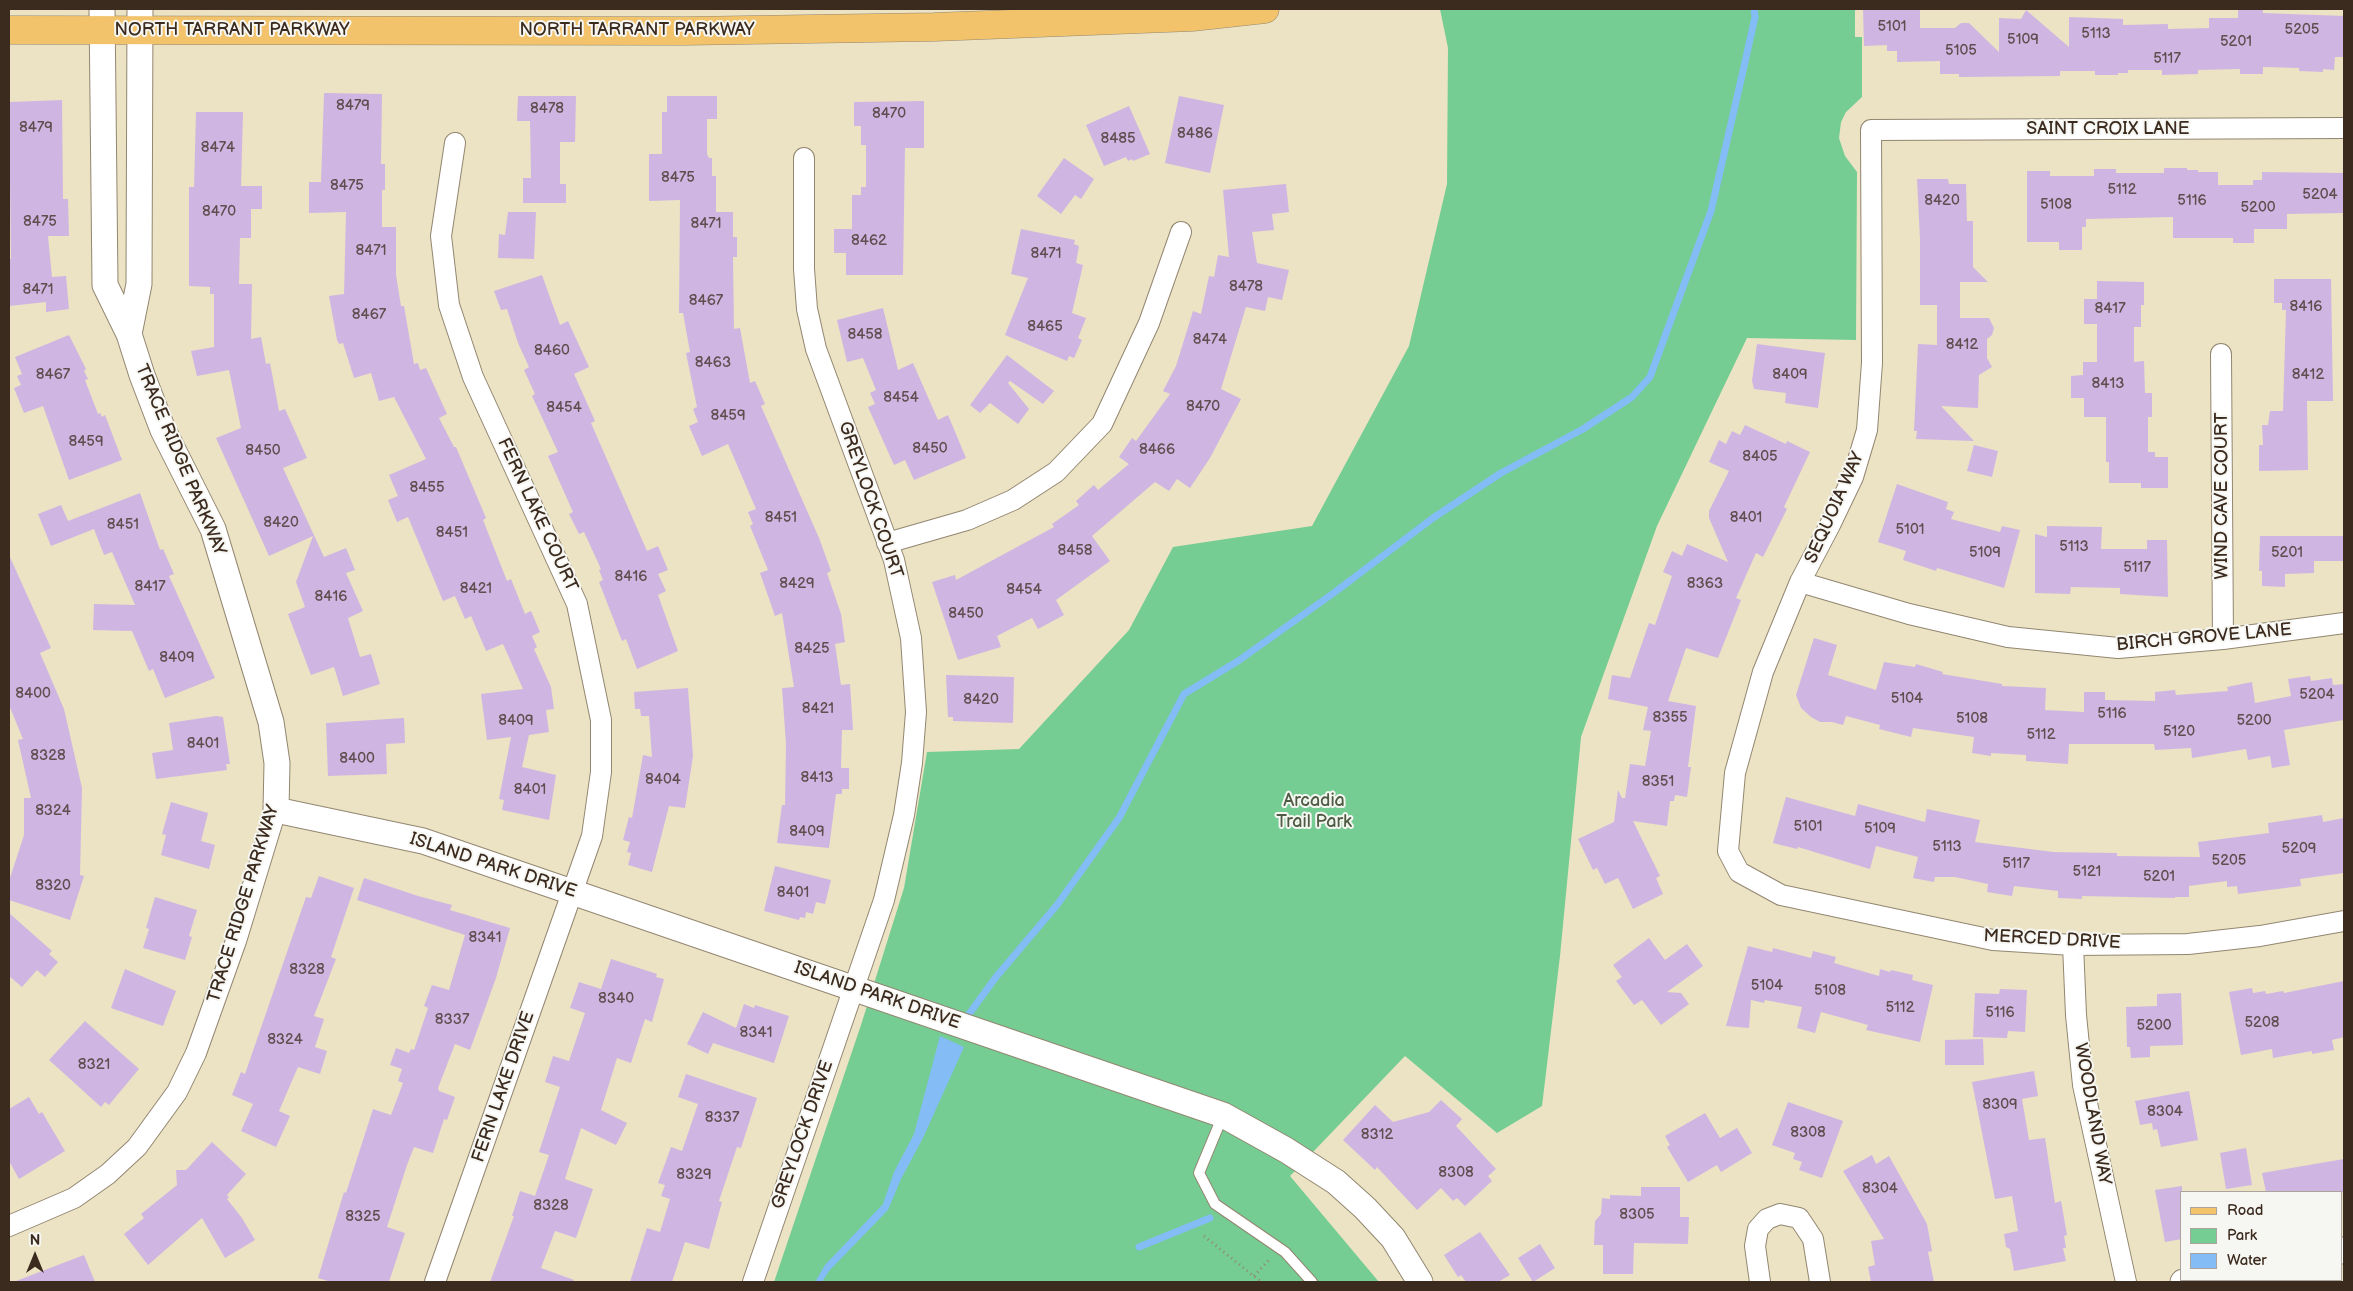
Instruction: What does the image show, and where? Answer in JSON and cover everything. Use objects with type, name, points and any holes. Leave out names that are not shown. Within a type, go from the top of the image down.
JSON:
[{"type":"main road","name":"NORTH TARRANT PARKWAY","points":[[9,30],[102,19],[685,31],[934,27],[1192,17],[1265,9]]},
{"type":"street","name":"TRACE RIDGE PARKWAY","points":[[9,1226],[74,1198],[108,1174],[137,1147],[177,1092],[196,1053],[233,950],[276,810],[278,763],[271,722],[216,538],[163,430],[129,334],[105,285],[102,19]]},
{"type":"street","name":"TRACE RIDGE PARKWAY","points":[[129,334],[139,284],[140,19]]},
{"type":"street","name":"SAINT CROIX LANE","points":[[1871,130],[2344,128]]},
{"type":"street","name":"SEQUOIA WAY","points":[[1739,872],[1728,851],[1735,773],[1763,672],[1800,582],[1853,477],[1867,430],[1872,363],[1871,130]]},
{"type":"street","name":"FERN LAKE COURT","points":[[455,143],[441,236],[449,305],[473,377],[577,604],[601,720],[601,772],[592,836],[574,891]]},
{"type":"street","name":"GREYLOCK COURT","points":[[804,158],[804,268],[809,317],[816,349],[894,560],[911,638],[916,712],[912,763],[884,900],[853,988]]},
{"type":"street","points":[[887,543],[967,520],[1012,500],[1056,472],[1089,438],[1102,424],[1149,323],[1181,232]]},
{"type":"street","name":"WIND CAVE COURT","points":[[2221,354],[2223,639]]},
{"type":"street","name":"BIRCH GROVE LANE","points":[[1800,582],[1909,614],[2008,637],[2118,648],[2223,639],[2344,624]]},
{"type":"street","name":"ISLAND PARK DRIVE","points":[[276,810],[423,841],[574,891],[1222,1115],[1286,1150],[1336,1182],[1365,1208],[1393,1238],[1420,1282]]},
{"type":"street","name":"MERCED DRIVE","points":[[1739,872],[1781,895],[1993,940],[2073,944],[2188,944],[2260,936],[2344,921]]},
{"type":"street","name":"FERN LAKE DRIVE","points":[[435,1282],[574,891]]},
{"type":"street","name":"WOODLAND WAY","points":[[2073,944],[2076,1015],[2083,1085],[2126,1282]]},
{"type":"street","name":"GREYLOCK DRIVE","points":[[753,1282],[853,988]]},
{"type":"street","points":[[1760,1282],[1755,1246],[1758,1228],[1767,1219],[1780,1214],[1799,1218],[1813,1239],[1820,1282]]},
{"type":"lane","points":[[1222,1115],[1199,1173],[1214,1204],[1280,1248],[1312,1282]]},
{"type":"path","points":[[1204,1236],[1261,1282]]},
{"type":"path","points":[[1254,1276],[1280,1248]]},
{"type":"green space","name":"Arcadia Trail Park","points":[[1440,9],[1855,9],[1855,37],[1862,37],[1862,97],[1846,112],[1841,122],[1839,138],[1845,156],[1857,172],[1856,340],[1747,338],[1657,526],[1581,737],[1560,956],[1542,1106],[1497,1133],[1405,1056],[1290,1176],[1379,1282],[774,1282],[861,1025],[904,888],[927,752],[1019,749],[1129,630],[1173,547],[1312,526],[1409,346],[1447,184],[1448,48]]},
{"type":"water","points":[[940,1036],[964,1047],[888,1210],[829,1271],[822,1282],[815,1282],[825,1265],[883,1204],[894,1172],[914,1134]]},
{"type":"building","points":[[1863,9],[1920,9],[1920,28],[1955,28],[1961,23],[1969,23],[1999,52],[1999,18],[2021,19],[2026,10],[2069,47],[2069,17],[2123,19],[2123,25],[2168,24],[2168,29],[2209,28],[2209,18],[2238,18],[2238,9],[2263,9],[2263,13],[2344,16],[2344,57],[2335,57],[2334,70],[2323,69],[2323,72],[2299,71],[2299,68],[2263,67],[2263,74],[2240,74],[2240,69],[2198,70],[2198,74],[2162,75],[2162,70],[2128,70],[2128,73],[2118,73],[2118,75],[2095,75],[2095,71],[2060,71],[2060,76],[1959,77],[1959,74],[1940,74],[1940,61],[1897,62],[1897,51],[1887,51],[1887,45],[1864,46]]},
{"type":"building","points":[[324,93],[382,94],[381,164],[385,164],[385,190],[382,190],[382,227],[396,227],[396,275],[401,306],[404,306],[414,364],[418,363],[420,370],[426,368],[447,414],[439,418],[454,447],[456,447],[486,518],[483,520],[507,581],[511,579],[525,614],[531,611],[540,632],[532,636],[537,647],[534,649],[551,687],[554,709],[546,710],[549,732],[529,735],[522,767],[556,775],[549,820],[502,810],[504,800],[499,799],[511,737],[487,740],[481,694],[523,689],[503,644],[486,651],[471,616],[465,619],[455,596],[443,601],[408,517],[397,522],[388,500],[398,496],[389,475],[426,459],[394,397],[379,401],[371,373],[354,378],[343,343],[339,344],[337,340],[329,296],[344,294],[346,212],[309,213],[309,182],[321,182]]},
{"type":"building","points":[[518,96],[576,96],[575,142],[560,142],[560,184],[566,184],[566,203],[523,203],[523,178],[531,178],[530,121],[517,121]]},
{"type":"building","points":[[667,96],[717,96],[717,119],[707,119],[707,154],[709,158],[712,158],[712,176],[716,176],[716,212],[733,212],[733,237],[737,237],[737,257],[733,257],[734,329],[740,328],[750,383],[755,381],[765,404],[761,406],[819,538],[831,571],[827,573],[841,614],[845,642],[835,644],[841,685],[850,684],[853,730],[842,730],[841,768],[849,768],[849,789],[842,789],[842,794],[836,794],[829,848],[777,843],[782,805],[785,805],[786,744],[782,688],[794,687],[782,613],[775,616],[760,573],[768,570],[750,526],[753,524],[748,512],[756,509],[728,444],[702,456],[689,426],[698,422],[693,409],[697,407],[686,353],[690,352],[683,313],[679,313],[680,200],[649,201],[649,154],[662,154],[662,112],[667,112]]},
{"type":"building","points":[[1179,96],[1224,105],[1210,173],[1165,163]]},
{"type":"building","points":[[62,100],[63,199],[68,199],[69,236],[48,236],[52,277],[66,276],[69,309],[46,312],[46,302],[9,306],[9,259],[11,259],[9,102]]},
{"type":"building","points":[[924,101],[924,148],[905,148],[903,275],[846,275],[846,253],[834,253],[834,229],[852,229],[852,195],[861,195],[861,187],[866,187],[866,145],[861,145],[861,126],[854,126],[854,102]]},
{"type":"building","points":[[1129,106],[1150,154],[1133,161],[1132,159],[1128,161],[1126,157],[1104,166],[1086,125]]},
{"type":"building","points":[[196,112],[243,112],[241,186],[262,186],[262,209],[251,209],[251,238],[240,238],[239,284],[252,284],[251,339],[261,337],[266,364],[270,363],[279,411],[285,409],[307,458],[283,468],[324,557],[346,548],[355,570],[346,573],[363,611],[348,618],[360,657],[371,654],[380,684],[343,696],[334,667],[311,675],[288,614],[305,607],[296,582],[313,536],[269,556],[216,438],[241,428],[229,370],[197,376],[191,351],[214,347],[214,294],[210,294],[210,287],[189,286],[189,187],[194,187]]},
{"type":"building","points":[[1064,158],[1094,179],[1081,199],[1075,195],[1061,214],[1037,196]]},
{"type":"building","points":[[2164,168],[2187,168],[2187,170],[2198,170],[2198,172],[2218,172],[2218,185],[2253,185],[2253,180],[2262,180],[2262,172],[2344,173],[2344,213],[2287,214],[2287,229],[2254,229],[2254,243],[2233,243],[2233,238],[2173,238],[2173,217],[2086,219],[2086,227],[2082,227],[2082,250],[2059,250],[2059,242],[2027,242],[2027,171],[2050,171],[2050,176],[2094,176],[2094,169],[2116,169],[2116,173],[2164,173]]},
{"type":"building","points":[[1917,179],[1948,179],[1949,184],[1966,184],[1967,221],[1973,221],[1973,267],[1988,282],[1960,282],[1960,318],[1989,318],[1994,328],[1992,335],[1987,339],[1987,358],[1992,367],[1979,375],[1978,408],[1941,406],[1974,441],[1916,439],[1917,431],[1914,431],[1918,344],[1937,345],[1937,305],[1920,305],[1920,239]]},
{"type":"building","points":[[1286,184],[1289,212],[1272,214],[1274,230],[1252,232],[1257,263],[1289,270],[1282,300],[1268,297],[1265,311],[1246,307],[1221,389],[1241,399],[1210,458],[1190,488],[1177,479],[1169,491],[1155,482],[1092,536],[1110,561],[1056,600],[1064,615],[1038,629],[1032,618],[997,636],[1001,647],[958,660],[932,582],[955,575],[956,580],[1054,527],[1052,524],[1079,505],[1076,501],[1094,485],[1098,490],[1129,464],[1119,457],[1132,438],[1136,441],[1170,394],[1163,391],[1176,366],[1193,311],[1201,314],[1209,276],[1214,277],[1218,255],[1229,257],[1223,190]]},
{"type":"building","points":[[508,212],[536,212],[534,259],[498,258],[499,234],[505,235]]},
{"type":"building","points":[[1021,229],[1075,240],[1074,244],[1079,246],[1076,263],[1083,265],[1072,313],[1086,318],[1078,338],[1082,340],[1074,358],[1069,356],[1067,361],[1005,335],[1028,278],[1011,274]]},
{"type":"building","points":[[542,275],[560,325],[568,321],[589,367],[574,374],[595,421],[591,423],[647,551],[658,546],[668,570],[658,574],[666,591],[658,595],[678,651],[637,669],[626,639],[622,641],[599,582],[603,580],[599,570],[601,569],[584,532],[579,534],[569,514],[573,512],[548,456],[558,452],[532,396],[535,394],[524,370],[529,367],[518,343],[507,309],[501,310],[494,291]]},
{"type":"building","points":[[2274,279],[2331,279],[2333,401],[2307,401],[2308,470],[2259,471],[2259,445],[2263,445],[2262,425],[2268,425],[2270,411],[2283,411],[2286,310],[2282,310],[2282,303],[2274,303]]},
{"type":"building","points":[[2097,281],[2144,282],[2144,305],[2141,305],[2141,327],[2134,327],[2134,362],[2144,361],[2145,393],[2152,393],[2152,417],[2148,417],[2148,452],[2155,452],[2155,457],[2168,457],[2168,488],[2141,488],[2141,483],[2109,483],[2109,462],[2106,462],[2106,417],[2084,417],[2084,398],[2071,398],[2071,376],[2083,375],[2083,362],[2097,362],[2097,324],[2084,324],[2084,299],[2097,299]]},
{"type":"building","points":[[883,308],[898,370],[913,363],[938,420],[948,415],[966,458],[914,480],[905,460],[894,465],[868,407],[875,404],[870,393],[876,390],[863,358],[847,362],[837,320]]},
{"type":"building","points":[[69,335],[86,369],[84,371],[88,379],[85,380],[98,414],[100,413],[102,417],[105,415],[122,460],[69,480],[43,406],[24,413],[14,388],[21,385],[17,376],[22,374],[15,357]]},
{"type":"building","points":[[1757,344],[1825,353],[1818,408],[1785,403],[1786,393],[1754,389],[1752,381]]},
{"type":"building","points":[[1007,355],[1054,391],[1043,404],[1010,381],[1008,383],[1029,409],[1018,424],[990,403],[980,413],[970,405]]},
{"type":"building","points":[[1745,425],[1786,444],[1787,441],[1810,452],[1784,507],[1787,509],[1763,557],[1756,553],[1736,598],[1741,600],[1718,658],[1686,648],[1668,701],[1696,706],[1688,767],[1691,767],[1687,797],[1675,795],[1674,801],[1670,801],[1667,826],[1633,821],[1660,876],[1656,878],[1663,894],[1633,909],[1618,878],[1605,884],[1597,868],[1593,870],[1578,839],[1614,822],[1618,790],[1622,798],[1625,798],[1630,764],[1645,766],[1651,731],[1643,730],[1648,707],[1608,699],[1612,675],[1630,678],[1649,623],[1655,625],[1672,576],[1663,572],[1672,551],[1682,556],[1687,544],[1728,562],[1709,518],[1709,511],[1729,471],[1709,462],[1719,440],[1726,444],[1732,431],[1740,435]]},
{"type":"building","points":[[1974,445],[1998,451],[1992,477],[1967,471]]},
{"type":"building","points":[[1897,484],[1948,502],[1946,509],[1954,512],[1951,519],[2000,532],[2002,526],[2020,530],[2004,588],[1937,568],[1936,571],[1903,560],[1906,551],[1878,542]]},
{"type":"building","points":[[140,493],[160,550],[163,549],[174,574],[169,576],[215,678],[165,698],[153,669],[149,671],[132,631],[93,630],[94,604],[135,605],[112,552],[104,555],[94,529],[51,546],[38,514],[61,505],[68,521]]},
{"type":"building","points":[[2047,526],[2102,527],[2101,549],[2147,549],[2147,540],[2167,540],[2168,597],[2120,594],[2120,588],[2071,587],[2070,594],[2035,593],[2035,534],[2047,537]]},
{"type":"building","points":[[2260,536],[2344,536],[2344,561],[2314,561],[2314,573],[2285,574],[2285,587],[2262,586],[2262,571],[2259,571]]},
{"type":"building","points":[[9,555],[51,648],[40,653],[64,709],[82,788],[80,875],[84,876],[70,920],[9,900],[9,881],[24,835],[24,798],[31,798],[18,740],[23,739],[9,705]]},
{"type":"building","points":[[1814,638],[1837,645],[1828,675],[1876,690],[1884,662],[1915,667],[1916,664],[1943,672],[1942,674],[2002,684],[2002,686],[2046,688],[2045,710],[2084,712],[2084,692],[2105,692],[2105,700],[2155,701],[2155,692],[2175,690],[2176,695],[2228,691],[2227,687],[2252,682],[2255,703],[2291,696],[2288,679],[2310,676],[2311,681],[2332,678],[2333,685],[2344,684],[2344,720],[2284,730],[2290,765],[2272,768],[2270,756],[2248,760],[2246,749],[2192,758],[2191,748],[2155,750],[2154,744],[2069,744],[2068,764],[2026,761],[2026,755],[1991,753],[1991,756],[1972,753],[1974,737],[1913,728],[1911,737],[1879,729],[1880,725],[1846,716],[1843,725],[1832,722],[1820,722],[1811,717],[1801,708],[1796,695]]},
{"type":"building","points":[[946,675],[1014,677],[1013,723],[953,721],[953,717],[948,717]]},
{"type":"building","points":[[688,688],[693,756],[685,808],[669,806],[652,872],[628,865],[631,853],[627,852],[630,842],[623,840],[629,817],[632,818],[643,755],[652,757],[649,716],[641,716],[640,709],[635,709],[634,692]]},
{"type":"building","points":[[216,716],[223,717],[230,764],[226,764],[227,770],[156,779],[152,753],[173,750],[169,723]]},
{"type":"building","points":[[404,718],[405,743],[386,744],[387,774],[328,776],[326,723]]},
{"type":"building","points":[[1786,797],[1855,816],[1858,804],[1925,822],[1927,809],[1980,820],[1975,842],[2053,852],[2117,853],[2117,856],[2200,857],[2198,842],[2269,833],[2268,823],[2322,815],[2323,822],[2344,818],[2344,873],[2300,879],[2301,886],[2238,894],[2237,886],[2227,887],[2227,881],[2189,886],[2189,897],[2175,898],[2082,896],[2082,899],[2058,898],[2058,891],[2014,886],[2012,896],[1987,892],[1988,884],[1955,877],[1935,877],[1934,882],[1913,878],[1918,857],[1876,846],[1870,869],[1798,847],[1797,849],[1773,843]]},
{"type":"building","points":[[171,802],[208,813],[201,841],[215,845],[209,869],[161,855],[166,835],[162,834]]},
{"type":"building","points":[[775,866],[831,880],[825,904],[816,902],[813,914],[806,912],[805,918],[800,917],[799,920],[764,911]]},
{"type":"building","points":[[319,876],[354,888],[331,957],[336,959],[314,1016],[324,1019],[315,1047],[327,1051],[320,1074],[298,1067],[279,1111],[290,1116],[276,1147],[241,1131],[253,1104],[232,1095],[241,1072],[245,1074],[306,897],[311,898]]},
{"type":"building","points":[[364,878],[452,905],[450,910],[510,928],[496,978],[470,1050],[455,1044],[438,1088],[439,1091],[455,1097],[447,1120],[444,1119],[433,1153],[414,1147],[407,1165],[387,1227],[405,1233],[389,1282],[331,1282],[318,1278],[344,1192],[346,1193],[373,1109],[391,1115],[403,1083],[398,1081],[402,1069],[390,1065],[396,1048],[409,1053],[411,1049],[414,1050],[428,1008],[424,1006],[432,985],[449,990],[465,935],[357,900]]},
{"type":"building","points":[[155,897],[197,910],[189,936],[192,937],[185,960],[143,948],[149,929],[146,928]]},
{"type":"building","points":[[9,913],[52,951],[49,954],[58,962],[45,977],[37,970],[22,987],[9,976]]},
{"type":"building","points":[[1649,938],[1665,960],[1687,944],[1703,966],[1667,992],[1681,993],[1689,1004],[1661,1025],[1642,1000],[1634,1005],[1616,981],[1622,977],[1613,965]]},
{"type":"building","points":[[1748,946],[1772,952],[1773,948],[1811,958],[1813,951],[1836,957],[1834,963],[1879,976],[1880,969],[1890,972],[1891,970],[1913,975],[1912,980],[1933,985],[1920,1042],[1866,1030],[1868,1025],[1821,1012],[1815,1033],[1797,1028],[1802,1007],[1765,1000],[1764,1003],[1751,1000],[1749,1028],[1726,1026]]},
{"type":"building","points":[[611,959],[657,974],[656,977],[664,979],[652,1022],[645,1019],[631,1063],[617,1058],[601,1110],[627,1123],[616,1145],[581,1128],[565,1179],[593,1189],[576,1238],[555,1231],[541,1268],[574,1280],[573,1282],[490,1282],[514,1216],[512,1216],[520,1191],[535,1196],[549,1155],[539,1152],[560,1087],[545,1082],[553,1056],[569,1061],[585,1013],[570,1008],[579,982],[601,989]]},
{"type":"building","points":[[125,969],[176,991],[163,1026],[111,1008]]},
{"type":"building","points":[[2344,981],[2344,1037],[2332,1040],[2334,1050],[2312,1054],[2312,1051],[2273,1058],[2272,1049],[2241,1055],[2229,992],[2252,988],[2253,993],[2265,991],[2266,994],[2283,991],[2284,993]]},
{"type":"building","points":[[2000,989],[2027,990],[2025,1032],[2008,1031],[2007,1038],[1973,1037],[1975,993],[1999,994]]},
{"type":"building","points":[[2181,993],[2183,1045],[2150,1046],[2150,1057],[2131,1058],[2130,1047],[2127,1047],[2126,1007],[2157,1006],[2157,994]]},
{"type":"building","points":[[744,1004],[754,1008],[755,1005],[789,1016],[774,1063],[713,1043],[708,1054],[687,1044],[703,1012],[736,1028]]},
{"type":"building","points":[[85,1021],[139,1069],[109,1105],[105,1102],[101,1107],[49,1060]]},
{"type":"building","points":[[1983,1039],[1984,1065],[1945,1065],[1945,1040]]},
{"type":"building","points":[[2034,1071],[2038,1096],[2022,1099],[2029,1140],[2045,1138],[2055,1203],[2061,1201],[2067,1235],[2064,1236],[2066,1248],[2063,1248],[2066,1261],[2014,1271],[2010,1249],[2006,1247],[2004,1234],[2018,1231],[2012,1196],[1995,1199],[1972,1082]]},
{"type":"building","points":[[686,1074],[757,1098],[741,1148],[737,1147],[719,1201],[722,1202],[709,1249],[685,1242],[672,1282],[630,1282],[647,1228],[660,1232],[670,1199],[661,1196],[665,1185],[658,1183],[671,1147],[682,1151],[698,1104],[678,1097]]},
{"type":"building","points":[[2189,1091],[2198,1140],[2161,1147],[2157,1129],[2153,1130],[2152,1123],[2140,1125],[2135,1101]]},
{"type":"building","points":[[29,1097],[39,1114],[42,1112],[65,1151],[19,1179],[9,1161],[9,1109]]},
{"type":"building","points":[[1441,1100],[1462,1119],[1456,1126],[1496,1169],[1488,1176],[1492,1181],[1465,1206],[1457,1198],[1453,1201],[1441,1188],[1417,1210],[1377,1167],[1375,1170],[1343,1140],[1375,1105],[1393,1122],[1429,1112]]},
{"type":"building","points":[[1788,1102],[1843,1121],[1822,1178],[1799,1170],[1802,1162],[1793,1159],[1795,1153],[1772,1145]]},
{"type":"building","points":[[1705,1113],[1720,1138],[1737,1128],[1752,1153],[1721,1172],[1717,1165],[1688,1182],[1667,1147],[1670,1145],[1665,1136]]},
{"type":"building","points":[[212,1142],[246,1174],[227,1195],[229,1197],[227,1199],[242,1218],[255,1240],[225,1258],[202,1218],[148,1265],[124,1234],[144,1218],[141,1214],[177,1185],[176,1170],[186,1170]]},
{"type":"building","points":[[2246,1148],[2252,1185],[2226,1189],[2220,1153]]},
{"type":"building","points":[[1872,1155],[1876,1164],[1889,1156],[1927,1224],[1932,1251],[1928,1252],[1934,1282],[1871,1282],[1868,1267],[1875,1265],[1871,1241],[1884,1239],[1843,1171]]},
{"type":"building","points":[[2344,1159],[2344,1192],[2266,1191],[2262,1173]]},
{"type":"building","points":[[2182,1186],[2182,1191],[2180,1191],[2180,1239],[2165,1242],[2155,1190]]},
{"type":"building","points":[[1641,1187],[1680,1187],[1680,1217],[1689,1217],[1688,1244],[1634,1243],[1633,1274],[1603,1274],[1603,1245],[1594,1245],[1595,1221],[1601,1214],[1602,1198],[1610,1199],[1610,1195],[1641,1196]]},
{"type":"building","points":[[1480,1232],[1510,1275],[1498,1282],[1466,1282],[1461,1275],[1458,1277],[1444,1255]]},
{"type":"building","points":[[1540,1244],[1555,1268],[1533,1282],[1518,1258]]},
{"type":"building","points":[[84,1255],[95,1282],[16,1282],[16,1281]]},
{"type":"waterway","points":[[964,1021],[996,977],[1057,905],[1119,818],[1184,694],[1238,661],[1335,592],[1433,518],[1501,473],[1583,429],[1632,397],[1650,377],[1711,211],[1755,17],[1754,9]]},
{"type":"waterway","points":[[1139,1247],[1210,1218]]}]
